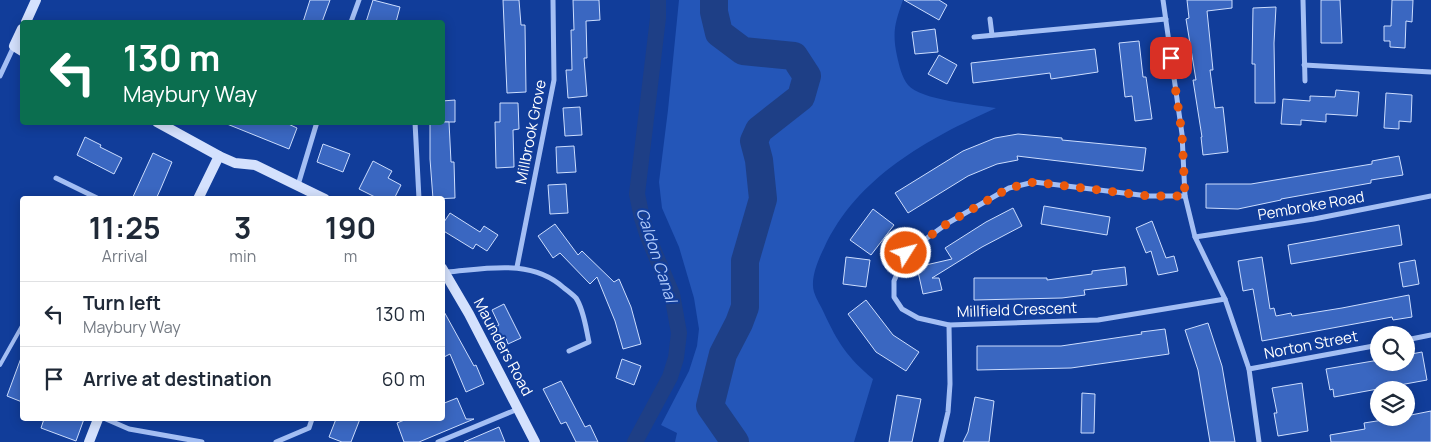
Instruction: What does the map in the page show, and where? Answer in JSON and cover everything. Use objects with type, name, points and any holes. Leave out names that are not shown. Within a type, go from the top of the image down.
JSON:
[{"type":"street","points":[[27,20],[36,0]]},
{"type":"street","points":[[352,20],[360,0]]},
{"type":"street","name":"Millbrook Grove","points":[[517,267],[554,80],[553,0]]},
{"type":"street","points":[[1164,0],[1182,134],[1185,196],[1195,237],[1225,299],[1249,369],[1259,442]]},
{"type":"street","points":[[1303,0],[1304,82]]},
{"type":"street","points":[[990,19],[992,35]]},
{"type":"street","points":[[974,37],[1166,19]]},
{"type":"street","points":[[0,76],[18,49]]},
{"type":"street","points":[[1304,64],[1431,72]]},
{"type":"street","points":[[162,125],[219,156],[236,163],[255,165],[319,196]]},
{"type":"street","points":[[298,185],[316,125]]},
{"type":"street","points":[[415,125],[419,196]]},
{"type":"street","points":[[199,196],[219,156]]},
{"type":"street","points":[[56,178],[92,196]]},
{"type":"street","name":"Millfield Crescent","points":[[1185,196],[1148,196],[1034,182],[1009,188],[940,228],[906,253],[894,281],[894,296],[902,309],[918,318],[949,325],[1098,320],[1225,299]]},
{"type":"street","name":"Pembroke Road","points":[[1195,237],[1314,219],[1431,196]]},
{"type":"street","points":[[445,270],[517,267],[539,272],[560,284],[576,299],[584,319],[589,342],[569,351]]},
{"type":"street","name":"Maunders Road","points":[[445,272],[535,442]]},
{"type":"street","points":[[941,442],[948,412],[950,384],[949,325]]},
{"type":"street","points":[[1415,338],[1431,335]]},
{"type":"street","name":"Norton Street","points":[[1249,369],[1370,347]]},
{"type":"street","points":[[438,442],[518,409]]},
{"type":"street","points":[[89,442],[97,421]]},
{"type":"street","points":[[111,421],[129,429],[202,442]]},
{"type":"street","points":[[276,442],[310,428],[312,421]]},
{"type":"lane","points":[[0,365],[20,330]]},
{"type":"shaded area","points":[[679,0],[903,0],[896,21],[895,40],[900,67],[908,85],[915,90],[936,98],[996,108],[945,133],[896,163],[855,201],[838,223],[819,258],[813,281],[816,297],[844,349],[856,364],[873,379],[854,442],[675,442],[677,433],[661,425],[689,371],[697,346],[699,329],[694,298],[679,247],[662,208],[659,182]]},
{"type":"building","points":[[310,0],[330,0],[323,20],[304,20]]},
{"type":"building","points":[[373,0],[400,7],[397,20],[367,20]]},
{"type":"building","points":[[503,0],[519,0],[521,25],[525,25],[526,92],[507,93]]},
{"type":"building","points":[[573,0],[599,0],[600,20],[586,21],[587,58],[584,58],[587,96],[568,98],[566,70],[572,70],[571,30],[574,30]]},
{"type":"building","points":[[904,0],[939,0],[947,5],[939,20]]},
{"type":"building","points":[[1187,0],[1232,0],[1232,8],[1207,11],[1213,70],[1210,70],[1215,108],[1223,107],[1228,152],[1203,155],[1193,80],[1196,80],[1186,19],[1189,18]]},
{"type":"building","points":[[1321,0],[1340,0],[1342,43],[1321,43]]},
{"type":"building","points":[[1392,0],[1413,0],[1412,22],[1406,21],[1405,48],[1390,47],[1390,41],[1384,41],[1384,26],[1391,26]]},
{"type":"building","points":[[1276,7],[1274,43],[1275,103],[1255,103],[1255,64],[1252,64],[1253,8]]},
{"type":"building","points":[[935,29],[938,52],[915,54],[912,32]]},
{"type":"building","points":[[1139,41],[1143,77],[1146,77],[1152,119],[1135,121],[1132,96],[1125,97],[1119,43]]},
{"type":"building","points":[[1095,49],[1098,72],[1051,79],[1050,73],[973,83],[971,63]]},
{"type":"building","points":[[939,55],[957,65],[947,84],[928,74]]},
{"type":"building","points":[[1336,90],[1359,92],[1357,116],[1326,114],[1326,122],[1301,120],[1301,125],[1281,124],[1283,99],[1310,101],[1310,96],[1335,97]]},
{"type":"building","points":[[1386,93],[1412,95],[1411,122],[1399,121],[1399,129],[1384,128]]},
{"type":"building","points":[[455,100],[455,122],[445,122],[445,101]]},
{"type":"building","points":[[500,103],[518,103],[519,129],[513,130],[514,167],[496,168],[495,122],[500,122]]},
{"type":"building","points":[[580,107],[582,135],[565,136],[563,108]]},
{"type":"building","points":[[445,122],[449,122],[451,162],[454,162],[455,198],[433,196],[430,125],[445,125]]},
{"type":"building","points":[[229,125],[290,125],[297,128],[289,149]]},
{"type":"building","points":[[1018,134],[1146,148],[1143,171],[1017,156],[1018,160],[997,164],[968,176],[908,213],[895,193],[963,151],[995,138]]},
{"type":"building","points":[[85,137],[122,158],[114,174],[77,155]]},
{"type":"building","points":[[323,144],[350,154],[343,172],[317,162]]},
{"type":"building","points":[[574,146],[576,172],[557,173],[556,147]]},
{"type":"building","points":[[153,153],[172,162],[157,196],[133,196]]},
{"type":"building","points":[[1399,156],[1403,175],[1371,180],[1371,183],[1281,199],[1238,209],[1206,208],[1206,184],[1251,184],[1372,164],[1372,161]]},
{"type":"building","points":[[373,161],[392,171],[388,178],[401,185],[396,196],[373,196],[359,189]]},
{"type":"building","points":[[566,184],[568,213],[550,214],[548,185]]},
{"type":"building","points":[[1044,206],[1110,217],[1107,235],[1041,224]]},
{"type":"building","points":[[1013,208],[1022,226],[982,247],[932,278],[939,278],[942,290],[923,294],[917,267],[952,259],[945,248],[986,222]]},
{"type":"building","points":[[873,209],[894,225],[871,255],[850,240]]},
{"type":"building","points":[[450,213],[480,232],[484,226],[498,235],[487,251],[476,244],[473,249],[445,232],[445,220]]},
{"type":"building","points":[[1152,221],[1166,258],[1174,256],[1178,271],[1158,275],[1151,251],[1146,253],[1136,228]]},
{"type":"building","points":[[555,224],[578,255],[582,251],[614,282],[619,279],[631,307],[641,344],[623,349],[615,321],[597,277],[590,284],[560,253],[553,258],[538,236]]},
{"type":"building","points":[[1399,225],[1402,245],[1291,264],[1288,245]]},
{"type":"building","points":[[846,257],[870,260],[866,287],[843,284]]},
{"type":"building","points":[[1262,257],[1270,309],[1274,308],[1276,316],[1291,313],[1292,316],[1409,295],[1412,317],[1393,320],[1392,317],[1262,341],[1253,289],[1243,291],[1238,261]]},
{"type":"building","points":[[1415,260],[1419,284],[1403,287],[1399,263]]},
{"type":"building","points":[[1125,267],[1127,285],[1084,290],[1085,295],[1062,298],[974,300],[974,278],[1047,278],[1047,280]]},
{"type":"building","points":[[866,300],[893,335],[919,352],[906,371],[876,352],[848,314]]},
{"type":"building","points":[[504,304],[521,338],[508,344],[506,338],[499,341],[492,329],[499,325],[492,310]]},
{"type":"building","points":[[445,313],[474,366],[476,365],[484,384],[466,392],[450,354],[445,356]]},
{"type":"building","points":[[1208,323],[1222,366],[1235,442],[1210,442],[1198,370],[1185,330]]},
{"type":"building","points":[[1165,329],[1169,354],[1071,368],[977,370],[977,346],[1061,346]]},
{"type":"building","points":[[1422,352],[1427,380],[1415,382],[1370,381],[1370,390],[1334,397],[1333,389],[1330,390],[1326,369],[1370,362],[1370,371],[1415,371],[1415,353]]},
{"type":"building","points":[[622,359],[641,366],[634,385],[616,378]]},
{"type":"building","points":[[20,361],[20,401],[7,396]]},
{"type":"building","points":[[561,381],[585,427],[590,425],[598,442],[576,442],[566,422],[561,424],[543,389]]},
{"type":"building","points":[[1302,383],[1308,431],[1278,436],[1274,413],[1277,413],[1272,388]]},
{"type":"building","points":[[1082,393],[1095,394],[1094,433],[1081,433]]},
{"type":"building","points":[[897,395],[921,399],[912,442],[889,442]]},
{"type":"building","points":[[975,397],[994,401],[989,442],[963,442],[968,432]]},
{"type":"building","points":[[457,398],[466,419],[474,419],[419,442],[404,442],[397,423],[402,421],[445,421],[445,403]]},
{"type":"building","points":[[1431,411],[1431,442],[1331,442],[1330,435],[1365,429],[1364,423],[1370,422],[1370,426],[1415,426],[1415,414]]},
{"type":"building","points":[[43,421],[83,421],[76,441],[41,428]]},
{"type":"building","points":[[335,421],[359,421],[351,442],[342,442],[329,437]]},
{"type":"building","points":[[499,427],[505,442],[464,442]]},
{"type":"waterway","name":"Caldon Canal","points":[[635,442],[670,377],[676,358],[679,333],[672,294],[648,237],[637,194],[658,18],[658,0]]},
{"type":"waterway","points":[[714,0],[714,12],[719,33],[743,51],[794,56],[807,76],[801,97],[759,130],[754,141],[759,160],[763,199],[745,261],[745,307],[723,354],[710,406],[735,442]]},
{"type":"route","points":[[906,253],[948,223],[1009,188],[1034,182],[1148,196],[1185,196],[1182,134],[1171,58]]}]
